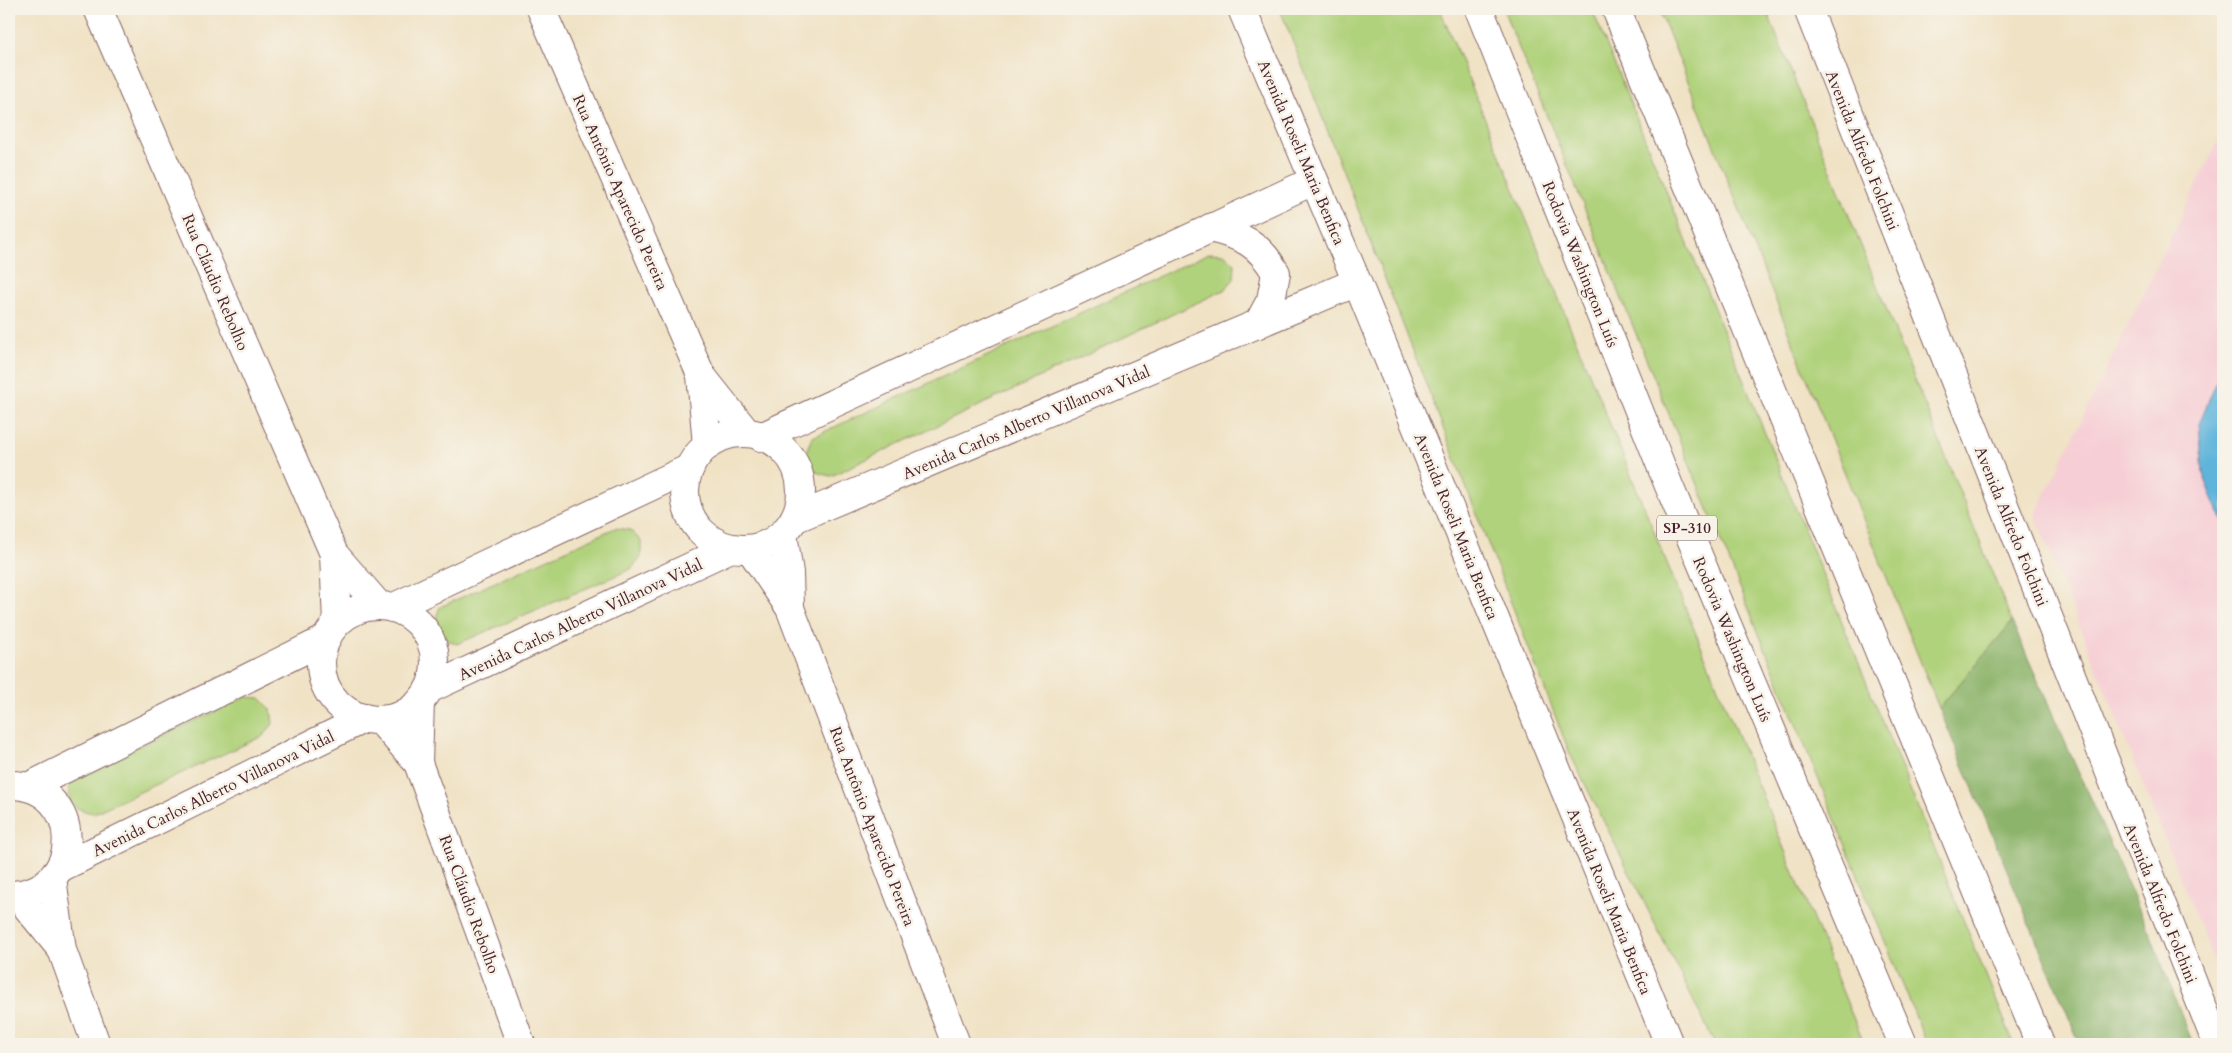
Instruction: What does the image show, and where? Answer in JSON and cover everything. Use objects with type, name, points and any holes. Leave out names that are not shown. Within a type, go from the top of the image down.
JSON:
[{"type":"main road","name":"Rua Cláudio Rebolho","points":[[98,9],[334,554],[385,607]]},
{"type":"main road","name":"Rua Antônio Aparecido Pereira","points":[[541,9],[701,376],[754,435]]},
{"type":"main road","name":"Avenida Roseli Maria Benfica","points":[[1242,9],[1313,180],[1358,282],[1669,1044]]},
{"type":"main road","name":"Rodovia Washington Luís","points":[[1479,9],[1666,476],[1902,1044]]},
{"type":"main road","points":[[1616,9],[2040,1044]]},
{"type":"main road","name":"Avenida Alfredo Folchini","points":[[1808,9],[2217,1044]]},
{"type":"main road","points":[[754,435],[777,444],[788,456],[797,470],[801,486],[800,503],[788,527],[767,544],[740,549],[715,542],[701,532],[691,518],[685,502],[685,484],[690,468],[697,456],[719,438],[754,435],[1313,180]]},
{"type":"main road","points":[[1210,228],[1239,235],[1265,254],[1276,272],[1271,300],[1258,324]]},
{"type":"main road","name":"Avenida Carlos Alberto Villanova Vidal","points":[[788,527],[1358,282]]},
{"type":"main road","name":"Rua Antônio Aparecido Pereira","points":[[701,376],[707,446]]},
{"type":"main road","points":[[15,784],[332,631],[356,610],[385,607],[690,468]]},
{"type":"main road","name":"Rua Antônio Aparecido Pereira","points":[[788,527],[790,608],[956,1044]]},
{"type":"main road","name":"Rua Antônio Aparecido Pereira","points":[[740,549],[790,608]]},
{"type":"main road","name":"Avenida Carlos Alberto Villanova Vidal","points":[[424,695],[740,549]]},
{"type":"main road","name":"Rua Cláudio Rebolho","points":[[332,631],[334,554]]},
{"type":"main road","points":[[332,631],[321,655],[321,672],[326,688],[336,702],[350,712],[372,719],[394,718],[408,711],[424,695],[434,673],[435,656],[430,640],[421,625],[407,615],[385,607]]},
{"type":"main road","name":"Rua Cláudio Rebolho","points":[[424,695],[418,763],[521,1044]]},
{"type":"main road","name":"Rua Cláudio Rebolho","points":[[372,719],[418,763]]},
{"type":"main road","name":"Avenida Carlos Alberto Villanova Vidal","points":[[13,895],[42,887],[56,873],[372,719]]},
{"type":"main road","points":[[15,784],[42,794],[55,805],[64,819],[67,836],[66,852],[56,873],[62,950],[96,1044]]},
{"type":"main road","points":[[13,895],[62,950]]},
{"type":"shaded area","points":[[2223,131],[2223,984],[2035,515]]},
{"type":"green space","points":[[1280,9],[1440,9],[1864,1044],[1715,1044],[1570,754]]},
{"type":"green space","points":[[1503,9],[1592,9],[2014,1044],[1927,1044]]},
{"type":"green space","points":[[1659,9],[1766,9],[2012,622],[1939,708]]},
{"type":"green space","points":[[1209,253],[1224,254],[1235,264],[1234,279],[1224,290],[831,476],[816,471],[807,463],[806,452],[813,437]]},
{"type":"green space","points":[[615,528],[630,530],[641,541],[641,557],[631,569],[457,644],[440,634],[436,626],[436,620],[440,607]]},
{"type":"green space","points":[[2012,622],[2150,934],[2193,1044],[2080,1044],[1939,708]]},
{"type":"green space","points":[[246,697],[260,698],[271,709],[273,724],[263,736],[94,813],[80,809],[71,802],[69,791],[72,777]]},
{"type":"water","points":[[2223,365],[2223,523],[2203,474],[2199,424]]}]
